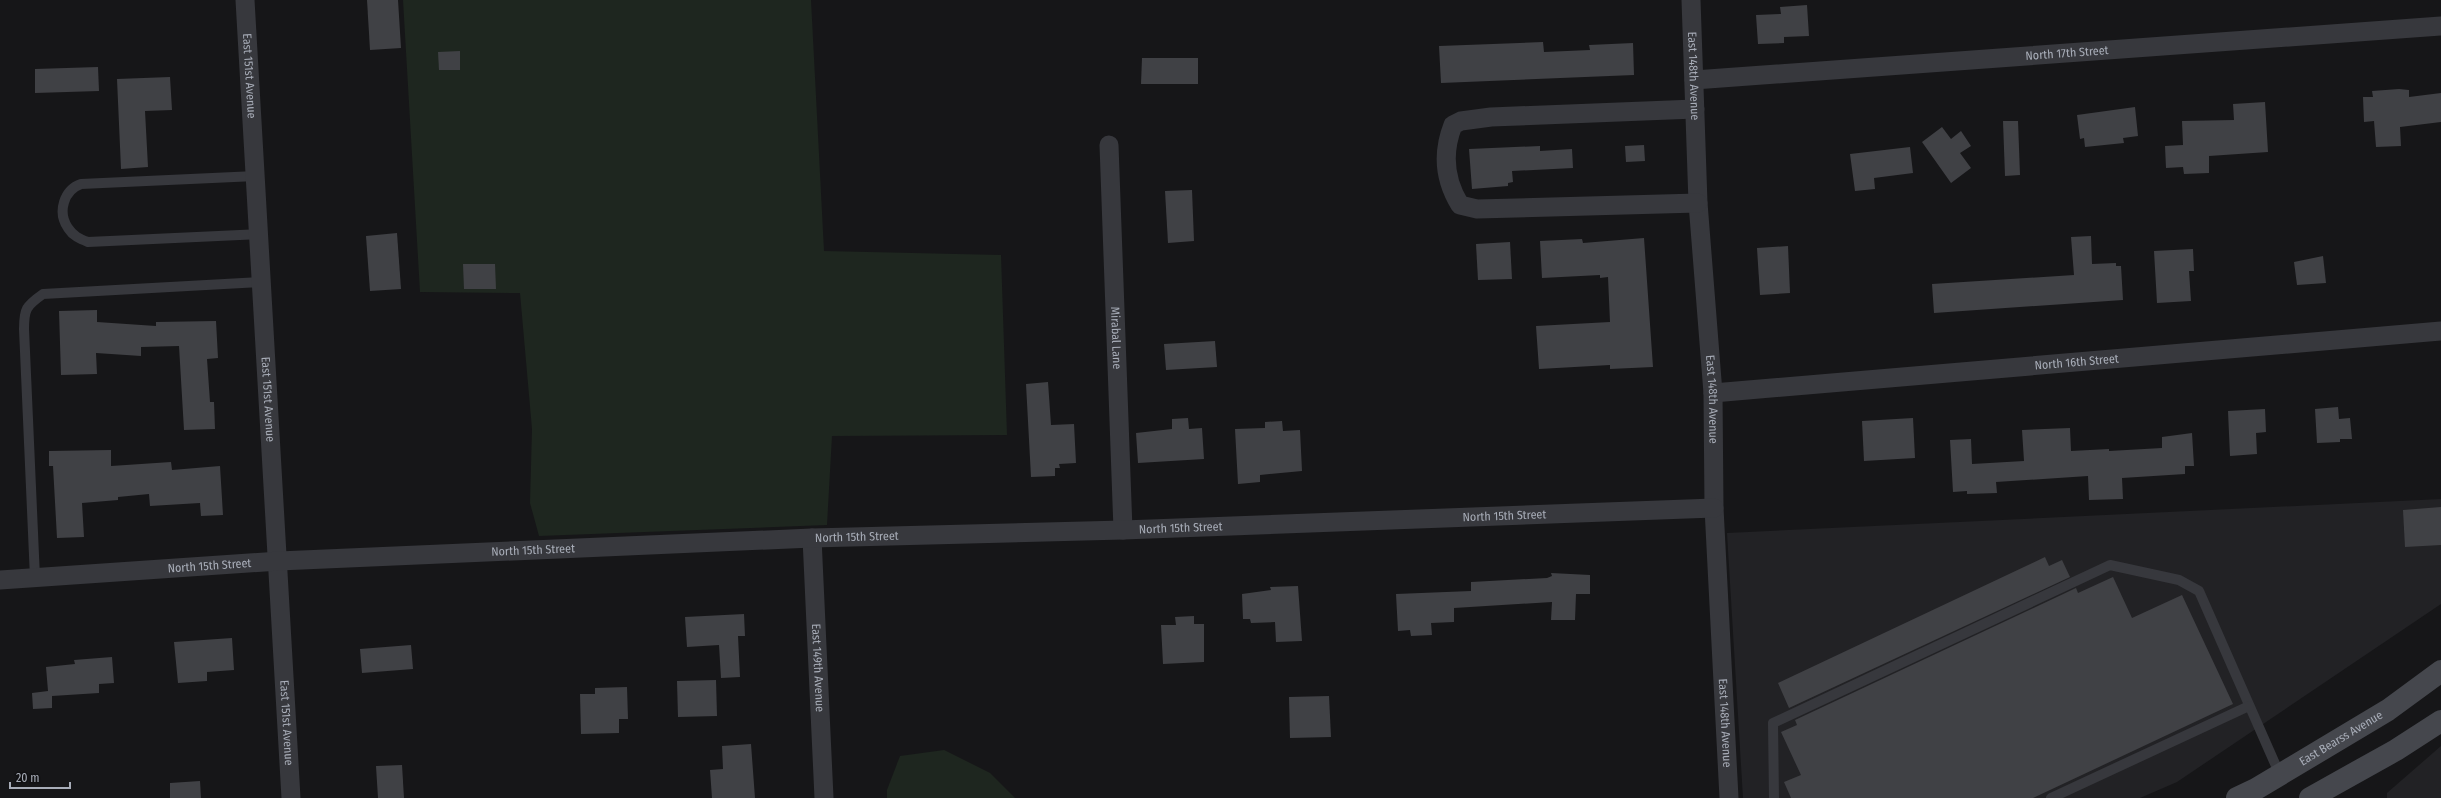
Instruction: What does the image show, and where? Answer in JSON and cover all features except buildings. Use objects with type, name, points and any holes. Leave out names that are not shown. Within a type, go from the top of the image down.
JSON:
[{"type":"main road","name":"East Bearss Avenue","points":[[2237,798],[2280,775],[2388,710],[2441,671]]},
{"type":"main road","points":[[2310,798],[2396,750],[2441,721]]},
{"type":"street","name":"East 151st Avenue","points":[[245,0],[279,561],[291,798]]},
{"type":"street","name":"East 148th Avenue","points":[[1691,0],[1698,203],[1713,393],[1714,508],[1729,798]]},
{"type":"street","name":"North 17th Street","points":[[1694,80],[2441,26]]},
{"type":"street","points":[[1695,109],[1492,117],[1461,121],[1453,125],[1446,144],[1446,164],[1452,192],[1460,205],[1477,210],[1698,203]]},
{"type":"street","name":"Mirabal Lane","points":[[1109,145],[1123,530]]},
{"type":"street","name":"North 16th Street","points":[[1713,393],[2441,331]]},
{"type":"street","name":"North 15th Street","points":[[0,580],[279,561],[812,538],[1123,530],[1714,508]]},
{"type":"street","name":"East 149th Avenue","points":[[812,538],[824,798]]},
{"type":"lane","points":[[256,176],[81,184],[71,188],[65,196],[64,212],[67,228],[77,238],[88,242],[259,234]]},
{"type":"lane","points":[[35,578],[24,329],[24,312],[31,302],[43,294],[262,282]]},
{"type":"lane","points":[[1774,798],[1773,723],[2110,565],[2178,580],[2199,591],[2280,775]]},
{"type":"lane","points":[[2051,798],[2249,706]]},
{"type":"shaded area","points":[[403,0],[811,0],[824,251],[1001,255],[1007,435],[832,436],[827,525],[539,536],[530,503],[532,429],[520,293],[420,292]]},
{"type":"shaded area","points":[[2441,499],[2441,604],[2177,782],[2140,798],[1743,798],[1727,533]]},
{"type":"shaded area","points":[[2441,746],[2441,798],[2387,798],[2387,793]]},
{"type":"shaded area","points":[[944,750],[990,773],[1015,798],[887,798],[887,790],[900,756]]}]
